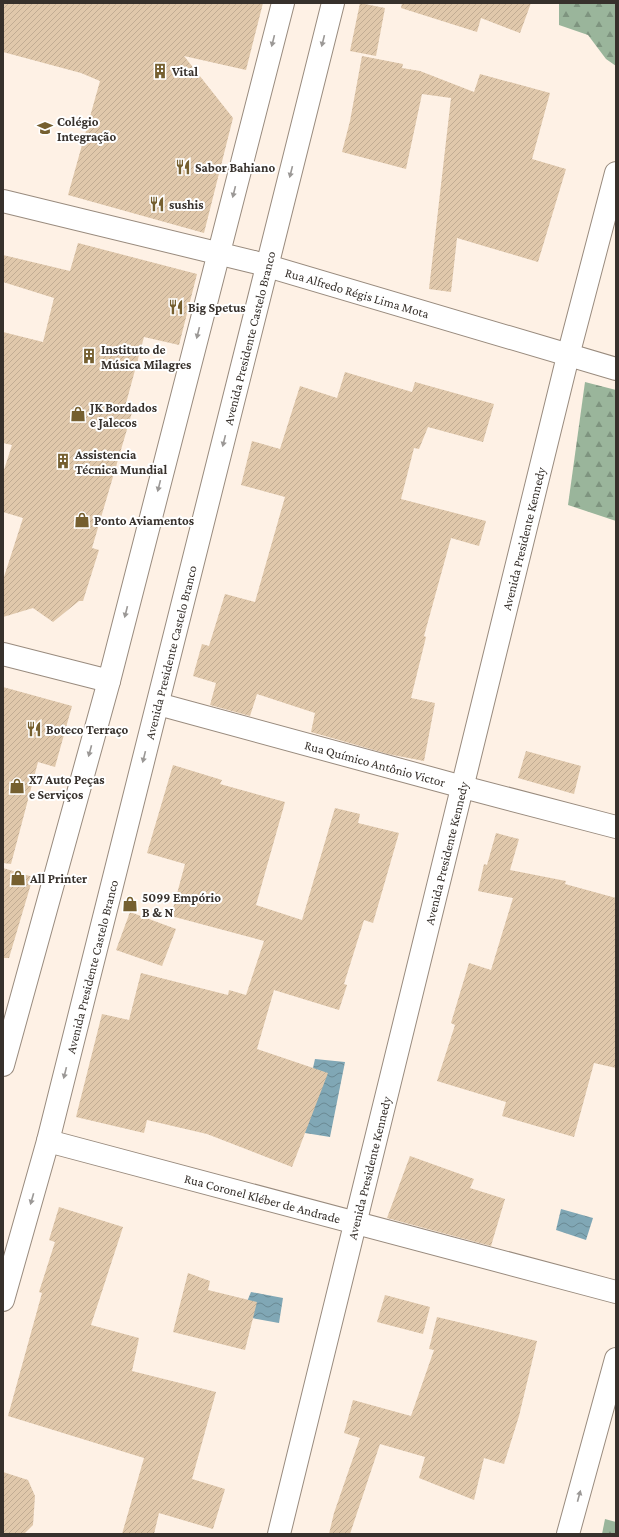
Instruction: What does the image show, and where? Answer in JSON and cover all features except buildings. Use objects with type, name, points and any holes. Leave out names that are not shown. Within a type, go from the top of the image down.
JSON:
[{"type":"street","points":[[3,1065],[109,681],[282,3]]},
{"type":"street","name":"Avenida Presidente Castelo Branco","points":[[3,1300],[48,1141],[268,268],[332,3]]},
{"type":"street","name":"Avenida Presidente Kennedy","points":[[279,1534],[568,356],[616,173]]},
{"type":"street","name":"Rua Alfredo Régis Lima Mota","points":[[3,201],[254,262],[268,268],[616,369]]},
{"type":"street","points":[[3,654],[109,681]]},
{"type":"street","name":"Rua Químico Antônio Victor","points":[[158,704],[616,827]]},
{"type":"street","name":"Rua Coronel Kléber de Andrade","points":[[48,1141],[616,1292]]},
{"type":"street","points":[[568,1534],[616,1359]]},
{"type":"green space","points":[[559,3],[616,3],[616,66],[606,59],[588,35],[559,25]]},
{"type":"green space","points":[[585,382],[616,390],[616,521],[568,505]]},
{"type":"green space","points":[[605,1519],[616,1522],[616,1534],[602,1534]]},
{"type":"water","points":[[315,1059],[345,1062],[330,1137],[299,1132]]},
{"type":"water","points":[[561,1209],[593,1218],[586,1240],[556,1230]]},
{"type":"water","points":[[251,1292],[283,1298],[279,1323],[241,1316]]},
{"type":"place","name":"Vital","points":[[160,71]]},
{"type":"place","name":"Colégio Integração","points":[[45,128]]},
{"type":"place","name":"Sabor Bahiano","points":[[183,167]]},
{"type":"place","name":"sushis","points":[[157,204]]},
{"type":"place","name":"Big Spetus","points":[[176,307]]},
{"type":"place","name":"Instituto de Música Milagres","points":[[89,356]]},
{"type":"place","name":"JK Bordados e Jalecos","points":[[78,414]]},
{"type":"place","name":"Assistencia Técnica Mundial","points":[[63,461]]},
{"type":"place","name":"Ponto Aviamentos","points":[[82,520]]},
{"type":"place","name":"Boteco Terraço","points":[[34,729]]},
{"type":"place","name":"X7 Auto Peças e Serviços","points":[[17,786]]},
{"type":"place","name":"All Printer","points":[[18,878]]},
{"type":"place","name":"5099 Empório B & N","points":[[130,904]]}]
